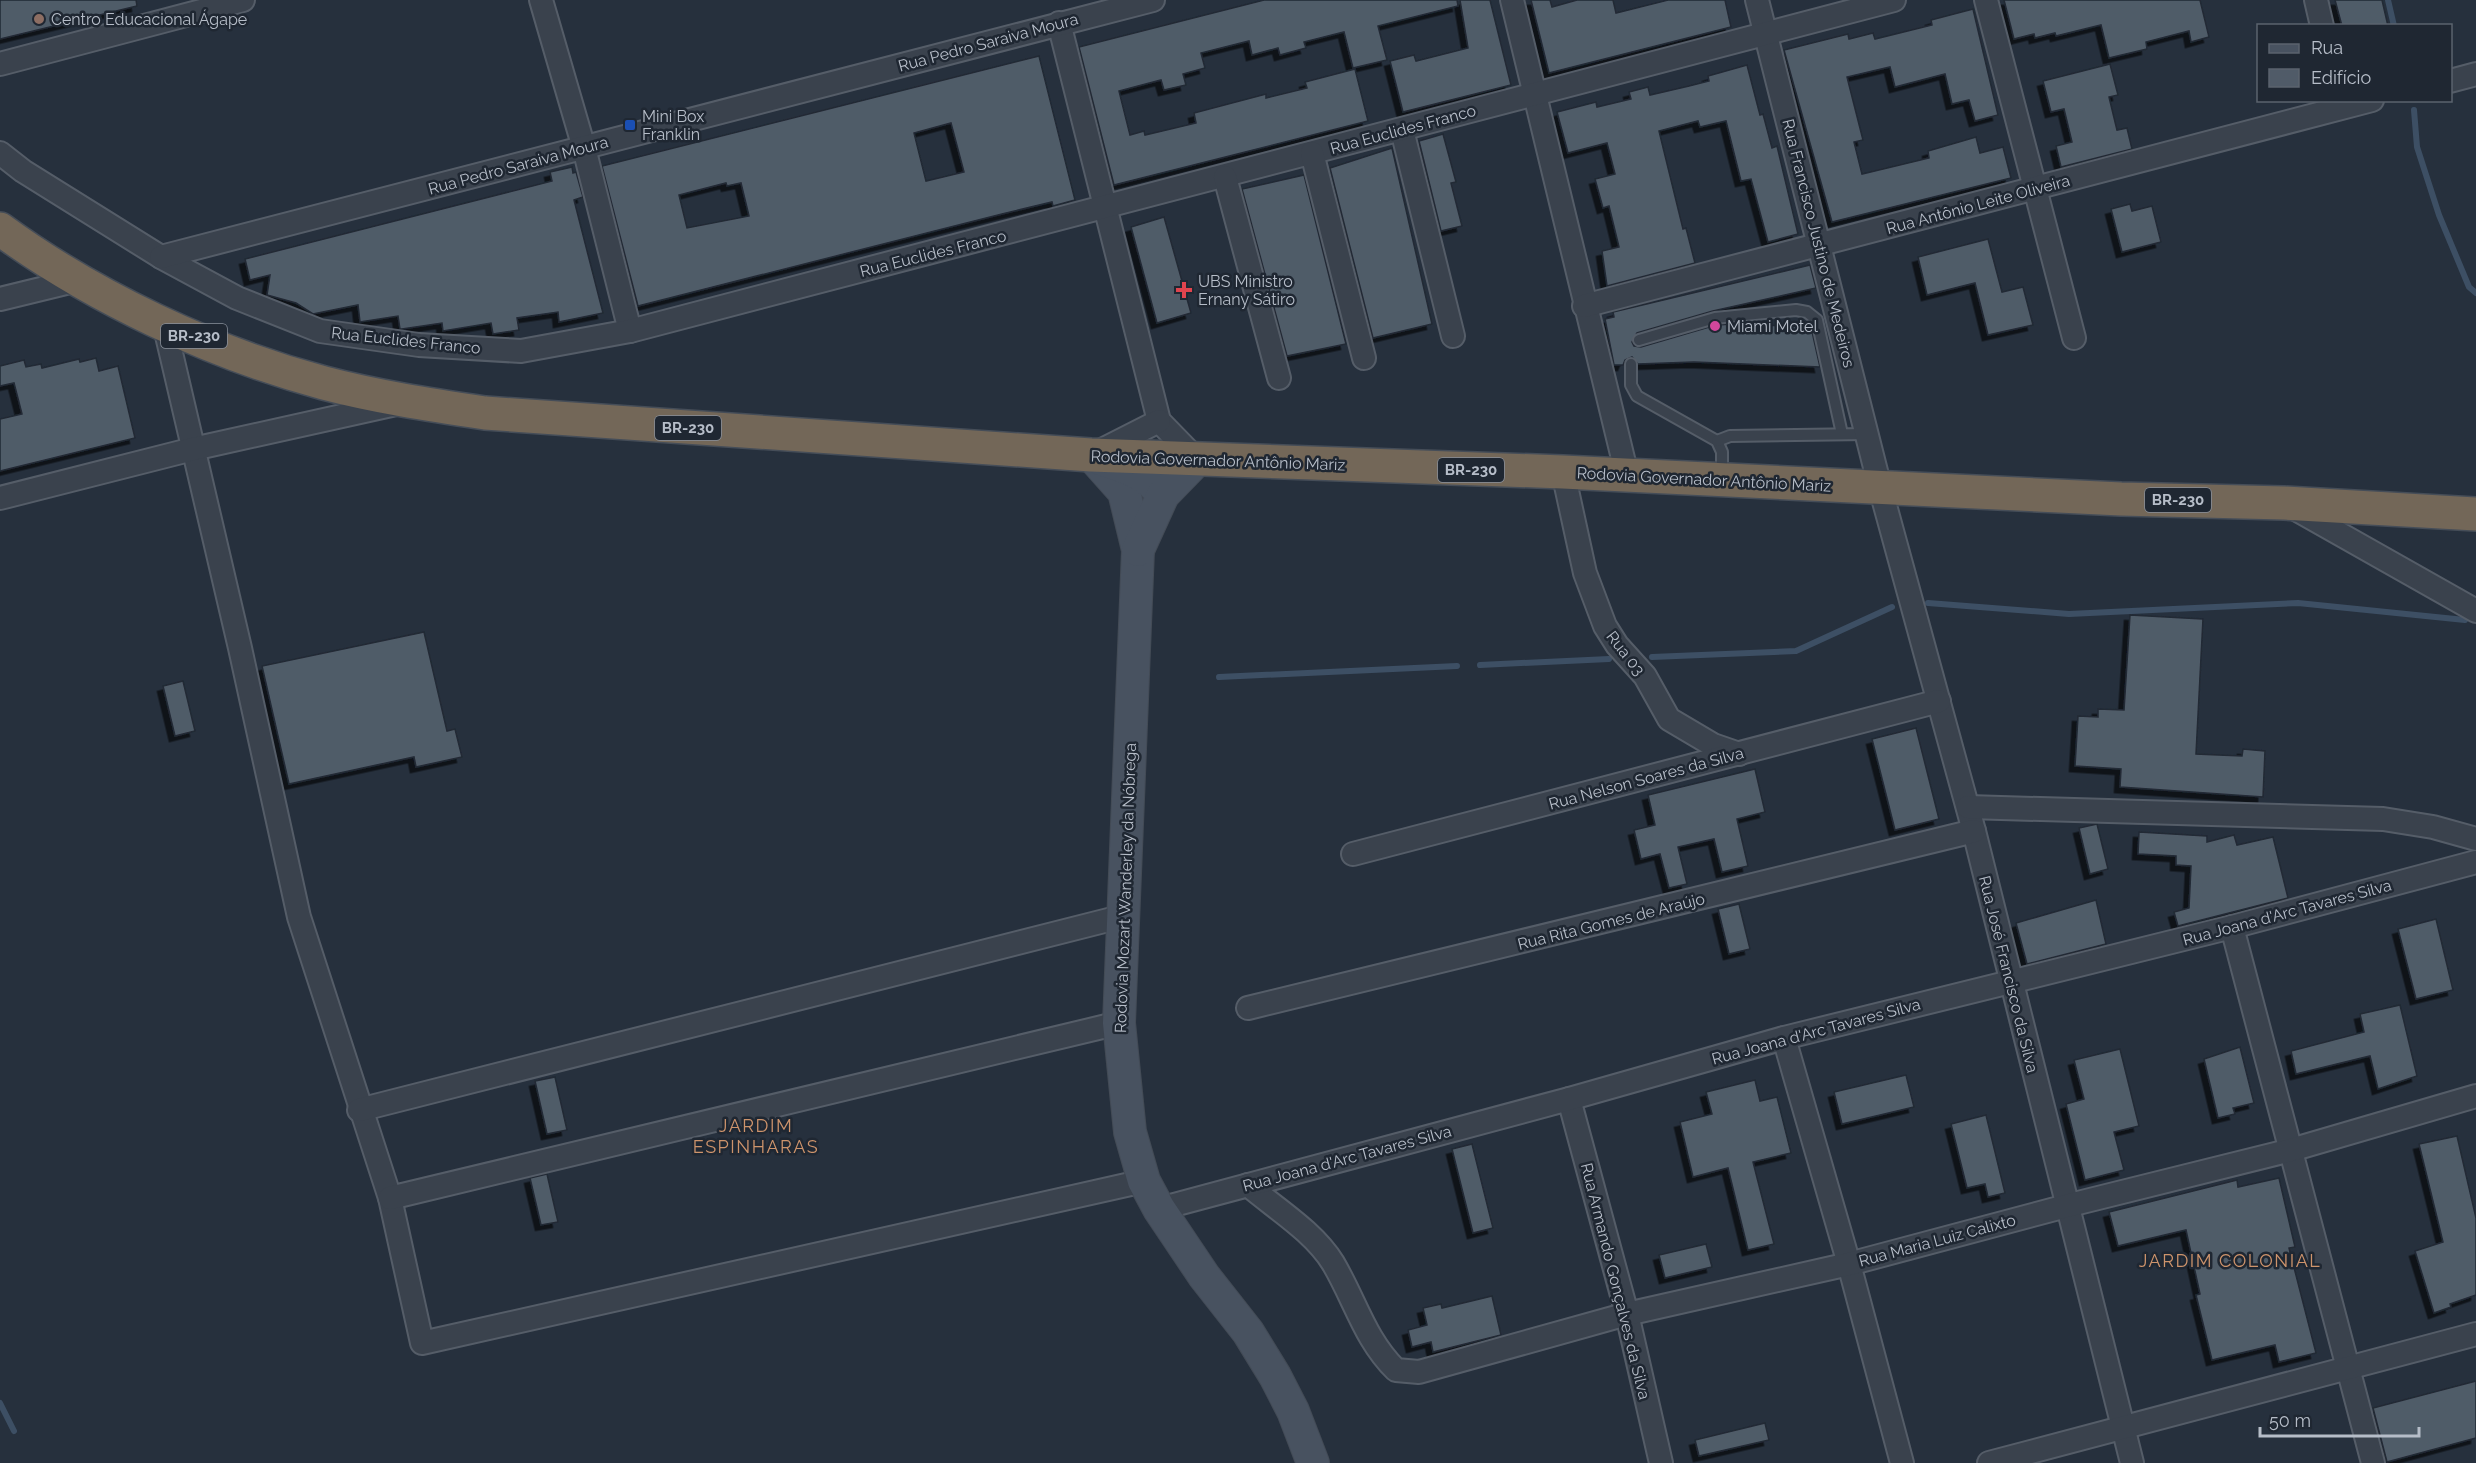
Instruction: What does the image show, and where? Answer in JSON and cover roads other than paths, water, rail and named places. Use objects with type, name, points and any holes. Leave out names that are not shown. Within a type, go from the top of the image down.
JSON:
[{"type":"highway","name":"Rodovia Governador Antônio Mariz","points":[[0,229],[78,280],[164,323],[249,360],[324,383],[406,401],[485,413],[602,423],[1091,455],[1563,472],[2121,499],[2284,502],[2476,514]]},
{"type":"main road","points":[[1091,455],[1143,488]]},
{"type":"main road","name":"Rodovia Mozart Wanderley da Nóbrega","points":[[1197,460],[1143,488],[1138,550],[1119,1023],[1130,1132],[1144,1181],[1158,1209],[1204,1276],[1248,1332],[1275,1376],[1293,1411],[1313,1463]]},
{"type":"street","points":[[0,64],[243,0]]},
{"type":"street","points":[[541,0],[584,148],[630,331]]},
{"type":"street","name":"Rua Pedro Saraiva Moura","points":[[162,257],[1153,0]]},
{"type":"street","points":[[1512,0],[1584,306],[1627,475]]},
{"type":"street","name":"Rua Francisco Justino de Medeiros","points":[[1756,0],[1821,245],[1880,487]]},
{"type":"street","name":"Rua Euclides Franco","points":[[0,153],[23,171],[162,257],[237,298],[320,330],[419,345],[521,351],[630,331],[1894,0]]},
{"type":"street","points":[[1986,0],[2074,338]]},
{"type":"street","points":[[2316,0],[2322,24]]},
{"type":"street","points":[[1059,23],[1159,420],[1197,460]]},
{"type":"street","points":[[2452,81],[2476,74]]},
{"type":"street","name":"Rua Antônio Leite Oliveira","points":[[1584,306],[2037,189],[2342,104],[2357,102]]},
{"type":"street","points":[[1402,130],[1453,336]]},
{"type":"street","points":[[1312,153],[1364,358]]},
{"type":"street","points":[[1225,177],[1279,378]]},
{"type":"street","points":[[0,299],[78,280]]},
{"type":"street","points":[[164,323],[299,917],[359,1110],[390,1198],[423,1343],[1144,1181]]},
{"type":"street","points":[[0,498],[193,449],[406,401]]},
{"type":"street","points":[[1091,455],[1159,420]]},
{"type":"street","name":"Rua 03","points":[[1563,472],[1585,573],[1605,626],[1617,645],[1645,676],[1669,719],[1713,745],[1739,754]]},
{"type":"street","name":"Rua José Francisco da Silva","points":[[1880,487],[1968,807],[2010,981],[2070,1205],[2132,1463]]},
{"type":"street","points":[[2284,502],[2476,611]]},
{"type":"street","name":"Rua Nelson Soares da Silva","points":[[1353,854],[1939,700]]},
{"type":"street","points":[[1968,807],[2383,819],[2433,827],[2476,839]]},
{"type":"street","name":"Rua Rita Gomes de Araújo","points":[[1248,1008],[1974,831]]},
{"type":"street","name":"Rua Joana d'Arc Tavares Silva","points":[[1158,1209],[1569,1099],[1784,1038],[2232,927],[2476,862]]},
{"type":"street","points":[[359,1110],[1124,916]]},
{"type":"street","points":[[2232,927],[2373,1463]]},
{"type":"street","points":[[390,1198],[1119,1023]]},
{"type":"street","points":[[1784,1038],[1849,1264],[1902,1463]]},
{"type":"street","name":"Rua Maria Luiz Calixto","points":[[1248,1185],[1318,1243],[1333,1263],[1371,1341],[1396,1370],[1419,1372],[1627,1314],[1849,1264],[2070,1205],[2291,1150],[2476,1096]]},
{"type":"street","name":"Rua Armando Gonçalves da Silva","points":[[1569,1099],[1627,1314],[1661,1463]]},
{"type":"street","points":[[1989,1463],[2476,1334]]},
{"type":"lane","points":[[1639,340],[1715,318],[1796,310],[1807,312],[1817,320],[1842,434]]},
{"type":"lane","points":[[1631,364],[1631,385],[1637,396],[1717,441],[1722,452],[1722,480]]},
{"type":"lane","points":[[1717,441],[1730,436],[1867,434]]},
{"type":"waterway","points":[[2388,0],[2394,24]]},
{"type":"waterway","points":[[2414,110],[2417,147],[2439,215],[2469,287],[2476,293]]},
{"type":"waterway","points":[[1928,603],[2069,614],[2298,603],[2465,620]]},
{"type":"waterway","points":[[1652,657],[1796,651],[1892,607]]},
{"type":"waterway","points":[[1480,665],[1609,659]]},
{"type":"waterway","points":[[1219,677],[1457,666]]},
{"type":"waterway","points":[[0,1403],[14,1431]]},
{"type":"place","name":"Centro Educacional Ágape","points":[[39,19]]},
{"type":"place","name":"Mini Box Franklin","points":[[630,125]]},
{"type":"place","name":"UBS Ministro Ernany Sátiro","points":[[1184,290]]},
{"type":"place","name":"Miami Motel","points":[[1715,326]]},
{"type":"district","name":"JARDIM ESPINHARAS","points":[[756,1136]]},
{"type":"district","name":"JARDIM COLONIAL","points":[[2230,1261]]}]
